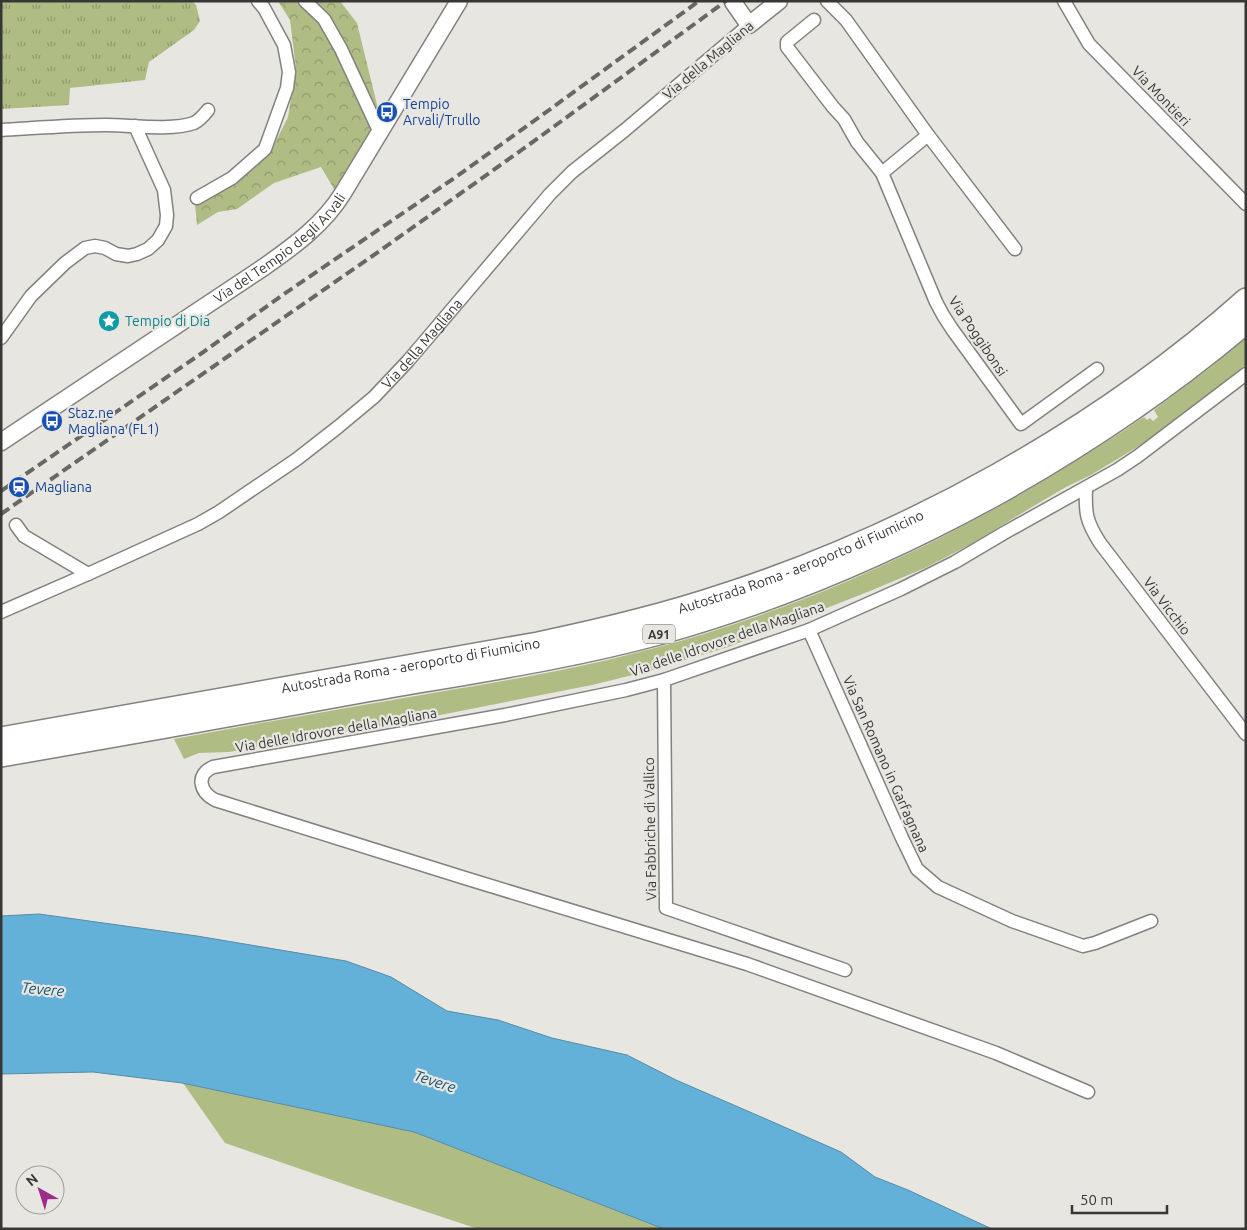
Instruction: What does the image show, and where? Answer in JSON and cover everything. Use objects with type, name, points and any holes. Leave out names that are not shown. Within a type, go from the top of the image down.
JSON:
[{"type":"highway","name":"Autostrada Roma - aeroporto di Fiumicino","points":[[1,738],[538,643],[601,630],[746,588],[834,554],[911,519],[1028,456],[1100,411],[1160,368],[1216,325],[1246,299]]},
{"type":"highway","name":"Autostrada Roma - aeroporto di Fiumicino","points":[[1,756],[564,656],[656,634],[747,606],[870,558],[961,513],[1041,469],[1106,428],[1170,384],[1246,323]]},
{"type":"main road","name":"Via del Tempio degli Arvali","points":[[1,442],[288,250],[321,221],[333,209],[459,1]]},
{"type":"main road","name":"Via della Magliana","points":[[749,25],[761,6],[779,1]]},
{"type":"main road","points":[[733,2],[749,25]]},
{"type":"street","points":[[197,198],[232,178],[265,149],[287,88],[289,72],[284,45],[264,8],[258,1]]},
{"type":"street","points":[[305,1],[324,19],[341,49],[380,133]]},
{"type":"street","points":[[827,1],[846,20],[928,135],[1015,250]]},
{"type":"street","name":"Via Montieri","points":[[1064,1],[1089,44],[1246,204]]},
{"type":"street","points":[[814,20],[787,42],[787,47],[844,119],[857,142],[882,173],[928,135]]},
{"type":"street","name":"Via della Magliana","points":[[1,612],[198,524],[220,512],[297,459],[380,391],[408,361],[550,194],[572,172],[749,25]]},
{"type":"street","points":[[1,130],[105,125],[157,127],[188,124],[199,120],[208,110]]},
{"type":"street","points":[[1,338],[31,296],[65,263],[85,248],[94,246],[105,248],[116,254],[128,256],[137,254],[158,240],[166,226],[167,215],[164,190],[135,126]]},
{"type":"street","name":"Via Poggibonsi","points":[[882,173],[943,315],[1021,424],[1097,370]]},
{"type":"street","name":"Via delle Idrovore della Magliana","points":[[1088,1092],[996,1053],[747,964],[215,800],[206,795],[202,784],[203,774],[213,767],[505,715],[626,690],[664,680],[810,630],[901,589],[955,562],[1117,470],[1246,374]]},
{"type":"street","name":"Via Vicchio","points":[[1086,488],[1088,520],[1100,543],[1246,734]]},
{"type":"street","points":[[16,524],[24,536],[88,574]]},
{"type":"street","name":"Via San Romano in Garfagnana","points":[[810,630],[917,869],[938,887],[1012,921],[1083,946],[1151,921]]},
{"type":"street","name":"Via Fabbriche di Vallico","points":[[664,680],[666,908],[845,970]]},
{"type":"green space","points":[[1,1],[192,1],[196,5],[200,21],[194,30],[149,62],[145,80],[70,88],[69,105],[1,109]]},
{"type":"green space","points":[[278,1],[340,1],[357,23],[380,117],[337,194],[321,167],[274,183],[237,209],[218,212],[197,225],[195,204],[246,175],[269,155],[288,117],[296,68],[290,20]]},
{"type":"green space","points":[[1246,338],[1246,365],[1152,438],[1091,475],[1066,487],[971,544],[925,568],[728,647],[653,670],[592,685],[420,719],[229,752],[199,753],[184,759],[174,739],[571,668],[643,651],[710,632],[776,610],[904,556],[966,525],[1086,455],[1144,417],[1147,420],[1150,418],[1153,421],[1158,417],[1154,410]]},
{"type":"green space","points":[[183,1083],[414,1132],[664,1229],[478,1229],[225,1143]]},
{"type":"water","name":"Tevere","points":[[39,914],[197,936],[346,961],[391,977],[447,1011],[498,1020],[552,1038],[627,1055],[676,1080],[841,1152],[875,1177],[908,1190],[992,1229],[664,1229],[414,1132],[182,1083],[93,1072],[1,1074],[1,916]]},
{"type":"railway","points":[[1,491],[453,179],[699,1]]},
{"type":"railway","points":[[1,514],[381,250],[726,1]]},
{"type":"place","name":"Tempio Arvali/Trullo","points":[[387,112]]},
{"type":"place","name":"Tempio di Dia","points":[[109,321]]},
{"type":"place","name":"Staz.ne Magliana (FL1)","points":[[52,421]]},
{"type":"place","name":"Magliana","points":[[19,487]]}]
